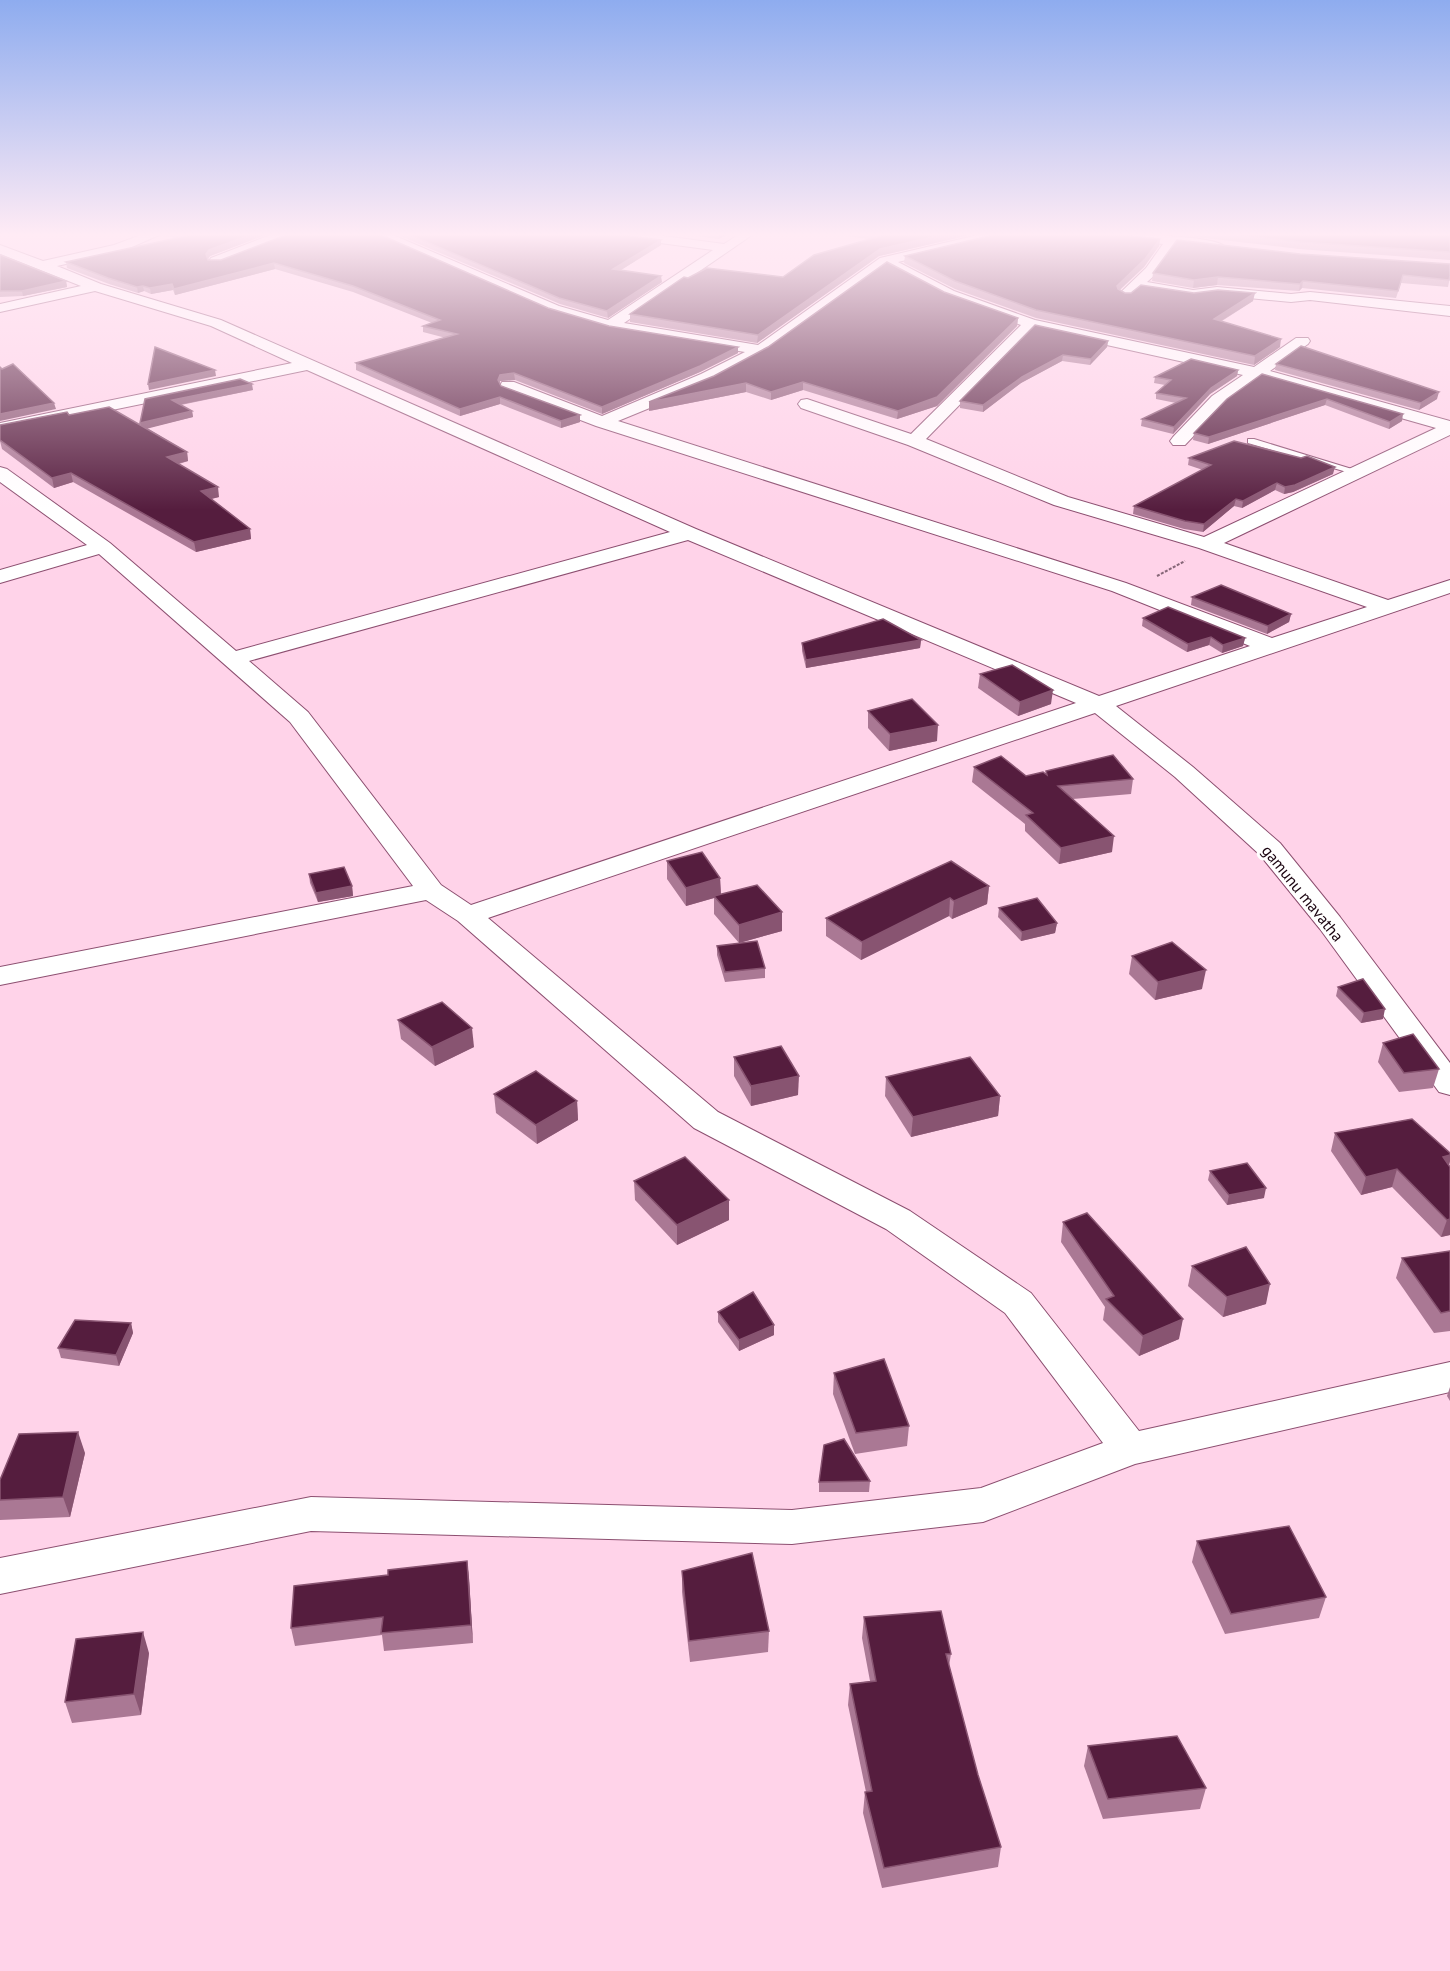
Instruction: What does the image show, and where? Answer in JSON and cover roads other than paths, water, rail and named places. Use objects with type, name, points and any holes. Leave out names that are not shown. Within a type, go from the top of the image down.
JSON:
[{"type":"street","name":"gamunu mavatha","points":[[225,327],[689,533],[1100,705],[1184,772],[1270,849],[1330,923],[1450,1085]]},
{"type":"street","points":[[622,327],[761,350]]},
{"type":"street","points":[[602,422],[707,378],[761,350],[793,327]]},
{"type":"street","points":[[914,441],[1028,327]]},
{"type":"street","points":[[1045,327],[1259,373],[1450,427]]},
{"type":"street","points":[[1179,441],[1218,400],[1302,341]]},
{"type":"street","points":[[0,428],[309,365]]},
{"type":"street","points":[[508,386],[602,422],[1119,587],[1271,646]]},
{"type":"street","points":[[807,405],[914,441],[1061,501],[1206,544],[1389,607]]},
{"type":"street","points":[[1206,544],[1360,473],[1450,427]]},
{"type":"street","points":[[0,473],[103,547],[299,717],[431,891],[468,915],[706,1120],[898,1220],[1017,1303],[1130,1449]]},
{"type":"street","points":[[232,658],[689,533]]},
{"type":"street","points":[[0,577],[103,547]]},
{"type":"street","points":[[468,915],[1450,586]]},
{"type":"street","points":[[1425,594],[1450,605]]},
{"type":"street","points":[[0,976],[431,891]]},
{"type":"street","points":[[0,1576],[311,1514],[803,1526],[983,1505],[1130,1449],[1450,1377]]},
{"type":"lane","points":[[1251,441],[1360,473]]}]
